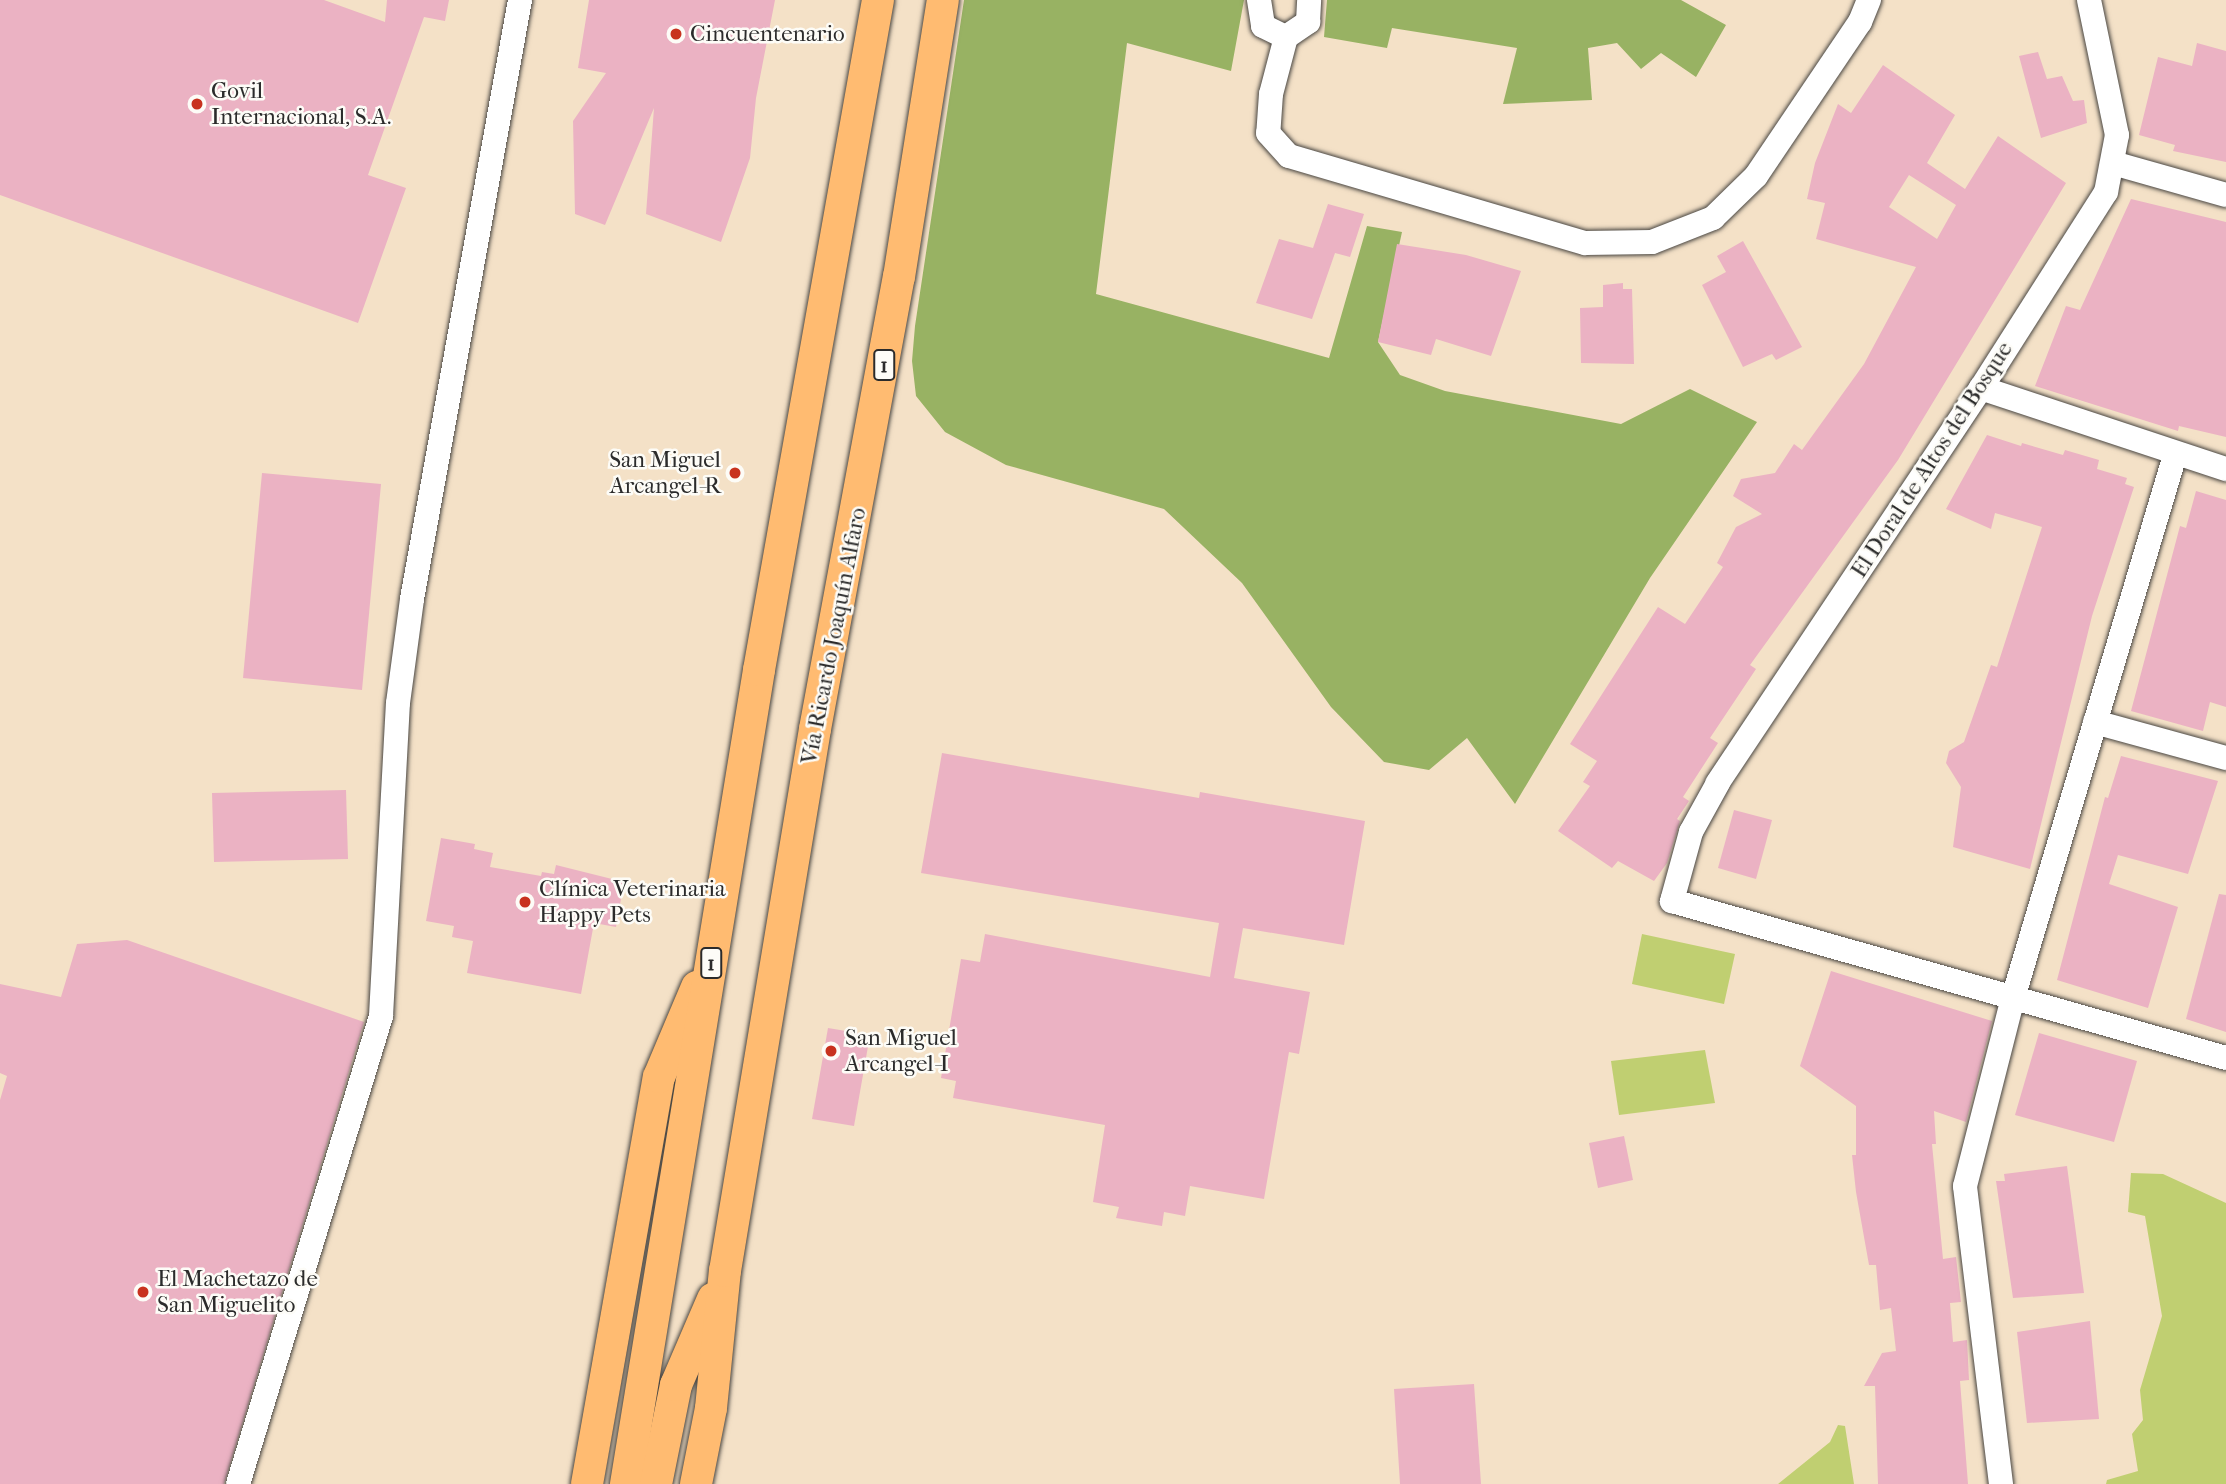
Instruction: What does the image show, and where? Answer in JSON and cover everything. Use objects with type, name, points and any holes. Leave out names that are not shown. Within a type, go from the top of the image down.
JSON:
[{"type":"main road","name":"1","points":[[626,1484],[713,954],[878,0]]},
{"type":"main road","name":"Vía Ricardo Joaquín Alfaro","points":[[725,1271],[815,729],[897,290],[943,0]]},
{"type":"main road","points":[[587,1484],[659,1077],[713,954]]},
{"type":"main road","points":[[656,1484],[676,1385],[725,1271]]},
{"type":"main road","points":[[696,1484],[710,1408],[725,1271]]},
{"type":"street","points":[[238,1484],[381,1016],[397,716],[412,599],[520,0]]},
{"type":"street","points":[[1259,0],[1263,26],[1286,37]]},
{"type":"street","points":[[1309,0],[1308,22],[1286,37],[1271,94],[1268,133],[1289,156],[1585,243],[1652,242],[1713,218],[1756,176],[1860,22],[1868,0]]},
{"type":"street","name":"El Doral de Altos del Bosque","points":[[2013,998],[1672,901],[1691,832],[1718,783],[1981,388],[2106,192],[2117,135],[2089,0]]},
{"type":"street","points":[[2113,163],[2226,195]]},
{"type":"street","points":[[1981,388],[2175,455],[2226,469]]},
{"type":"street","points":[[2001,1484],[1965,1186],[2013,998],[2175,455]]},
{"type":"street","points":[[2095,722],[2226,758]]},
{"type":"street","points":[[2013,998],[2226,1058]]},
{"type":"green space","points":[[964,0],[1244,0],[1231,71],[1127,43],[1096,294],[1329,358],[1367,226],[1402,232],[1378,342],[1400,375],[1445,391],[1621,424],[1690,389],[1757,422],[1650,578],[1515,804],[1467,738],[1429,770],[1384,762],[1331,707],[1242,583],[1164,509],[1006,465],[945,432],[916,396],[912,361],[915,326]]},
{"type":"green space","points":[[1327,0],[1681,0],[1726,25],[1696,77],[1661,53],[1641,69],[1617,43],[1588,48],[1592,100],[1503,104],[1517,48],[1392,28],[1387,48],[1324,37]]},
{"type":"green space","points":[[1642,934],[1735,954],[1724,1004],[1632,984]]},
{"type":"green space","points":[[1705,1050],[1715,1103],[1619,1115],[1611,1061]]},
{"type":"green space","points":[[2131,1173],[2163,1174],[2226,1203],[2226,1484],[2106,1484],[2107,1480],[2138,1471],[2132,1434],[2143,1420],[2140,1390],[2162,1316],[2145,1216],[2128,1212]]},
{"type":"green space","points":[[1838,1425],[1845,1426],[1854,1484],[1778,1484],[1830,1442]]},
{"type":"building","name":"Govil Internacional, S.A.","points":[[0,0],[324,0],[385,22],[387,0],[449,0],[445,21],[424,17],[368,175],[406,188],[358,323],[0,195]]},
{"type":"building","points":[[589,0],[775,0],[756,98],[750,158],[721,242],[646,214],[654,108],[605,225],[575,214],[573,121],[606,73],[578,68]]},
{"type":"building","points":[[2197,43],[2226,51],[2226,162],[2173,151],[2175,145],[2139,135],[2158,57],[2192,66]]},
{"type":"building","points":[[2038,52],[2047,79],[2062,76],[2073,101],[2084,100],[2087,123],[2041,138],[2019,56]]},
{"type":"building","points":[[1883,65],[1955,115],[1927,163],[1965,189],[1998,136],[2066,183],[1898,460],[1750,665],[1756,669],[1710,738],[1718,743],[1683,797],[1689,801],[1677,819],[1680,821],[1667,863],[1654,881],[1618,861],[1612,868],[1558,831],[1590,786],[1583,782],[1597,761],[1570,744],[1658,607],[1685,624],[1723,567],[1717,563],[1736,527],[1762,514],[1733,496],[1741,479],[1775,473],[1794,444],[1802,450],[1864,364],[1916,267],[1816,239],[1825,203],[1807,199],[1815,163],[1838,104],[1851,113]],"holes":[[[1909,175],[1956,205],[1937,239],[1889,207]]]},
{"type":"building","points":[[2131,199],[2226,222],[2226,437],[2179,426],[2178,431],[2035,386],[2066,306],[2080,310]]},
{"type":"building","points":[[1328,204],[1364,214],[1350,257],[1335,253],[1312,319],[1256,303],[1279,239],[1313,248]]},
{"type":"building","points":[[1743,241],[1802,347],[1776,360],[1772,354],[1743,367],[1702,285],[1726,272],[1717,256]]},
{"type":"building","points":[[1397,244],[1466,255],[1521,271],[1491,356],[1436,339],[1431,355],[1378,342]]},
{"type":"building","points":[[1623,283],[1623,289],[1632,289],[1634,364],[1581,363],[1580,308],[1603,307],[1603,285]]},
{"type":"building","points":[[1987,435],[2021,446],[2022,443],[2063,455],[2065,450],[2099,460],[2097,469],[2127,478],[2125,484],[2134,487],[2092,616],[2030,869],[1953,847],[1961,787],[1946,763],[1949,751],[1964,742],[1991,665],[1997,667],[2042,527],[1995,513],[1991,529],[1946,509]]},
{"type":"building","points":[[262,473],[381,484],[362,690],[243,678]]},
{"type":"building","points":[[2196,491],[2226,500],[2226,707],[2210,702],[2203,731],[2131,711],[2180,526],[2186,528]]},
{"type":"building","points":[[942,753],[1199,798],[1200,792],[1365,821],[1344,945],[1243,928],[1234,978],[1310,992],[1299,1054],[1289,1052],[1264,1199],[1190,1186],[1185,1216],[1164,1212],[1162,1226],[1116,1218],[1119,1207],[1093,1202],[1105,1125],[953,1098],[956,1081],[941,1078],[961,959],[980,962],[985,934],[1210,977],[1219,923],[921,873]]},
{"type":"building","points":[[2121,756],[2218,781],[2188,874],[2118,855],[2109,884],[2178,907],[2148,1008],[2057,980],[2105,797],[2108,798]]},
{"type":"building","points":[[346,790],[348,859],[214,862],[212,793]]},
{"type":"building","points":[[1734,810],[1772,820],[1756,879],[1718,868]]},
{"type":"building","name":"Clínica Veterinaria Happy Pets","points":[[441,838],[475,844],[474,849],[493,853],[490,867],[541,876],[542,872],[554,874],[556,865],[624,882],[616,927],[594,923],[581,994],[467,973],[473,941],[452,937],[454,926],[426,921]]},
{"type":"building","points":[[2219,894],[2226,895],[2226,1032],[2186,1019]]},
{"type":"building","name":"El Machetazo de San Miguelito","points":[[127,940],[364,1022],[224,1484],[0,1484],[0,1100],[7,1076],[0,1073],[0,984],[61,997],[77,944]]},
{"type":"building","points":[[1831,971],[1992,1021],[1966,1122],[1934,1111],[1936,1144],[1932,1144],[1943,1259],[1956,1257],[1961,1302],[1950,1303],[1953,1342],[1967,1340],[1969,1380],[1960,1381],[1968,1484],[1878,1484],[1875,1386],[1864,1386],[1882,1353],[1896,1351],[1891,1308],[1880,1310],[1876,1265],[1869,1265],[1856,1192],[1852,1155],[1856,1155],[1856,1106],[1800,1066]]},
{"type":"building","points":[[828,1028],[870,1035],[854,1126],[812,1119]]},
{"type":"building","points":[[2039,1033],[2137,1061],[2114,1142],[2015,1115]]},
{"type":"building","points":[[1624,1136],[1633,1180],[1598,1188],[1589,1143]]},
{"type":"building","points":[[2067,1166],[2084,1293],[2013,1298],[1996,1181],[2005,1181],[2004,1174]]},
{"type":"building","points":[[2090,1321],[2099,1419],[2027,1423],[2017,1332]]},
{"type":"building","points":[[1474,1384],[1481,1484],[1400,1484],[1394,1389]]},
{"type":"place","name":"Cincuentenario","points":[[676,34]]},
{"type":"place","name":"Govil Internacional, S.A.","points":[[197,104]]},
{"type":"place","name":"San Miguel Arcangel-R","points":[[735,473]]},
{"type":"place","name":"Clínica Veterinaria Happy Pets","points":[[525,902]]},
{"type":"place","name":"San Miguel Arcangel-I","points":[[831,1051]]},
{"type":"place","name":"El Machetazo de San Miguelito","points":[[143,1292]]}]
